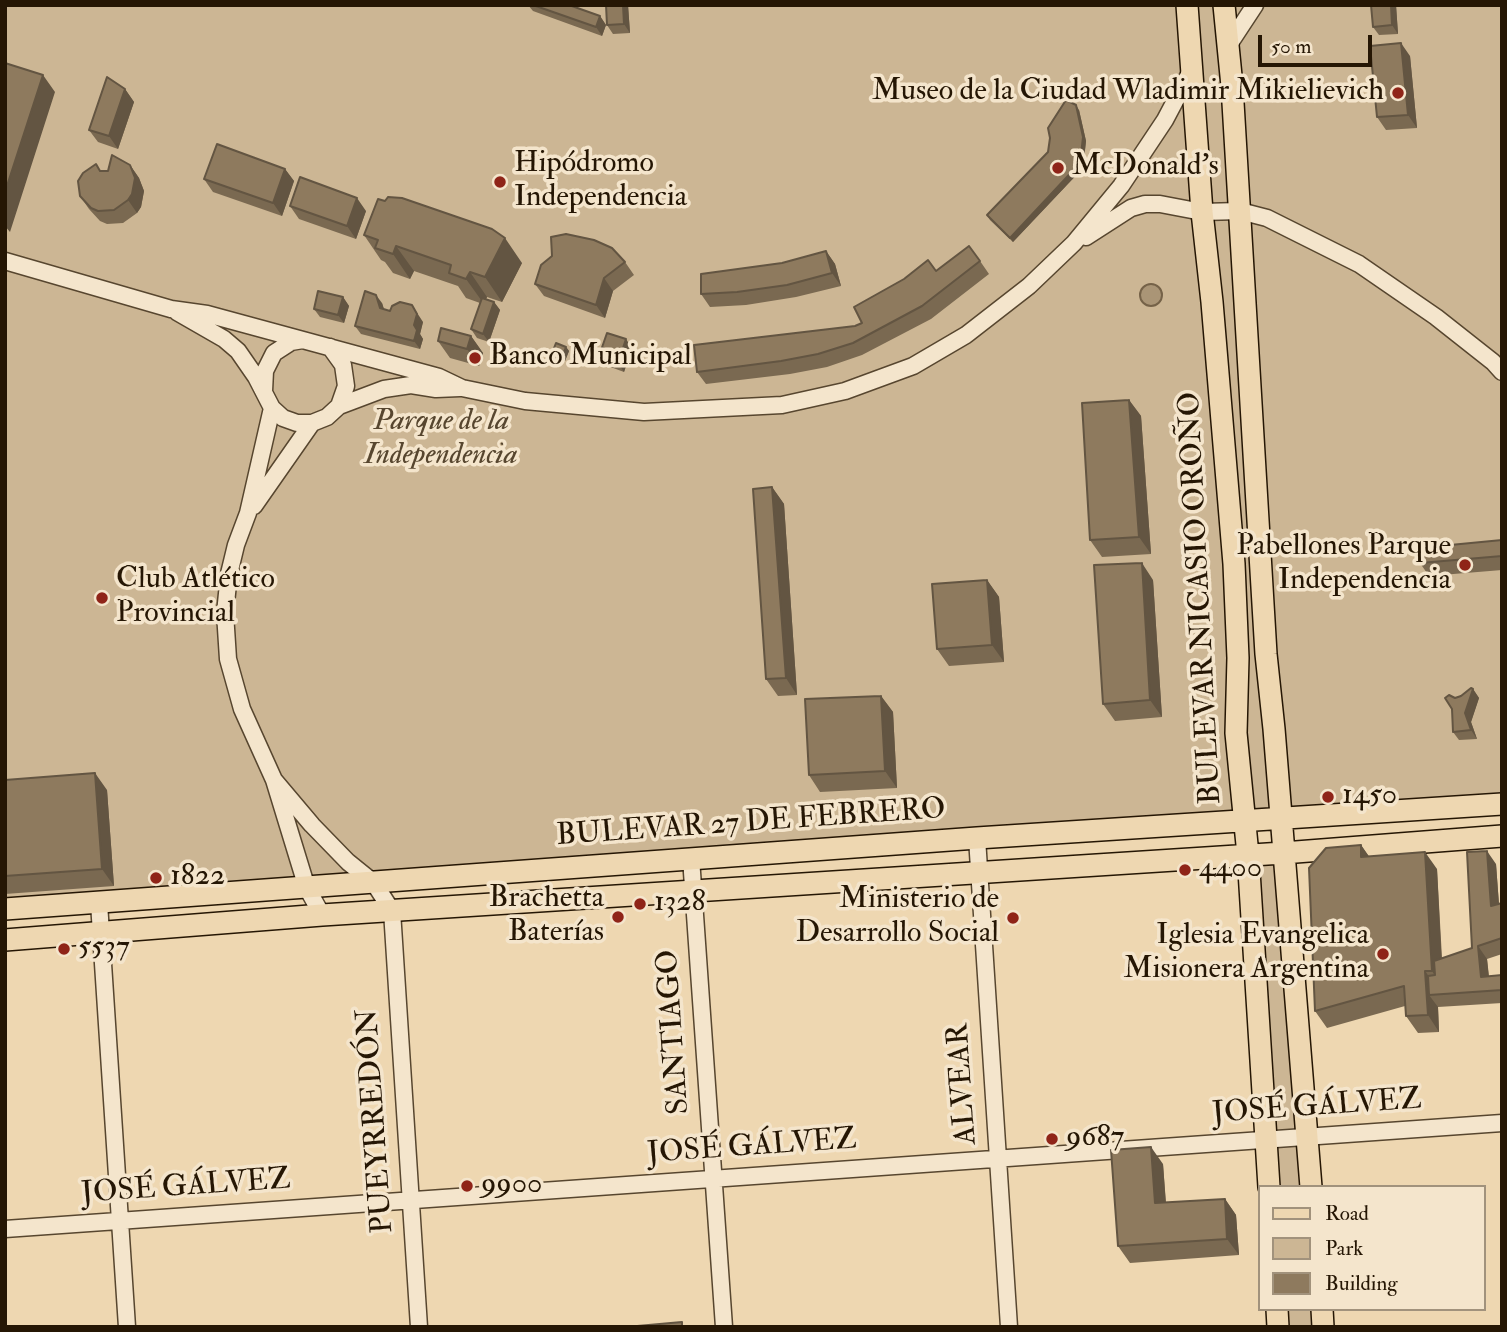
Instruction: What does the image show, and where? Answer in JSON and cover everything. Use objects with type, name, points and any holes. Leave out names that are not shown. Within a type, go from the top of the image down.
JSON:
[{"type":"main road","name":"BULEVAR NICASIO OROÑO","points":[[1187,5],[1202,212],[1234,564],[1237,733],[1248,855],[1269,1185]]},
{"type":"main road","name":"BULEVAR NICASIO OROÑO","points":[[1224,5],[1240,211],[1266,654],[1311,1185]]},
{"type":"main road","name":"BULEVAR 27 DE FEBRERO","points":[[5,909],[976,838],[1502,804]]},
{"type":"main road","name":"BULEVAR 27 DE FEBRERO","points":[[5,940],[322,915],[1283,853],[1502,836]]},
{"type":"street","points":[[1228,46],[1255,5]]},
{"type":"street","points":[[171,309],[204,330],[224,338],[238,351],[272,408],[283,418],[297,423],[312,423],[327,417],[339,406],[384,389],[411,386],[462,388],[525,401],[644,412],[782,405],[845,391],[913,366],[966,335],[1028,286],[1074,243],[1143,156],[1166,120],[1192,69]]},
{"type":"street","points":[[1074,243],[1131,208],[1145,204],[1202,212],[1240,211],[1267,218],[1359,264],[1436,317],[1502,372]]},
{"type":"street","points":[[5,261],[171,309],[206,314],[439,377],[462,388]]},
{"type":"street","points":[[264,391],[265,371],[274,353],[291,342],[303,340]]},
{"type":"street","points":[[330,347],[343,365],[346,386],[339,406]]},
{"type":"street","points":[[272,408],[248,513],[229,574],[225,613],[228,659],[242,709],[274,780],[307,888],[322,915]]},
{"type":"street","points":[[248,513],[312,423]]},
{"type":"street","points":[[274,780],[348,863],[374,883],[392,911]]},
{"type":"street","name":"ALVEAR","points":[[976,838],[1009,1327]]},
{"type":"street","name":"SANTIAGO","points":[[691,858],[724,1327]]},
{"type":"street","points":[[99,903],[127,1327]]},
{"type":"street","name":"PUEYRREDÓN","points":[[392,911],[419,1327]]},
{"type":"street","name":"JOSÉ GÁLVEZ","points":[[5,1229],[1502,1123]]},
{"type":"green space","name":"Parque de la Independencia","points":[[5,5],[1502,5],[1502,804],[5,909]]},
{"type":"green space","points":[[1283,853],[1311,1185],[1269,1185],[1248,855]]},
{"type":"green space","points":[[1277,1311],[1322,1311],[1323,1327],[1278,1327]]},
{"type":"shaded area","points":[[1151,284],[1159,287],[1162,295],[1159,303],[1151,306],[1143,303],[1140,295],[1143,287]]},
{"type":"building","points":[[533,5],[569,5],[600,16],[596,27]]},
{"type":"building","points":[[606,5],[623,5],[624,24],[607,25]]},
{"type":"building","points":[[1371,5],[1391,5],[1392,25],[1373,27]]},
{"type":"building","name":"Museo de la Ciudad Wladimir Mikielievich","points":[[1401,43],[1408,115],[1377,117],[1370,46]]},
{"type":"building","points":[[5,63],[43,75],[5,192]]},
{"type":"building","points":[[107,77],[125,89],[109,136],[89,130]]},
{"type":"building","points":[[1066,100],[1076,105],[1083,137],[1080,163],[1010,238],[987,215],[1048,152],[1048,128]]},
{"type":"building","points":[[217,144],[285,169],[273,203],[204,179]]},
{"type":"building","points":[[112,155],[130,165],[135,178],[132,194],[114,210],[98,211],[91,208],[80,196],[78,181],[83,173],[96,164],[100,171],[108,171]]},
{"type":"building","points":[[300,177],[357,198],[347,226],[290,206]]},
{"type":"building","points":[[388,197],[402,198],[492,229],[505,238],[485,277],[470,272],[466,279],[449,273],[451,265],[396,246],[393,254],[375,248],[378,240],[364,235],[378,199],[385,201]]},
{"type":"building","points":[[566,234],[594,240],[612,248],[625,262],[604,278],[596,305],[535,284],[541,265],[552,256],[551,237]]},
{"type":"building","points":[[969,246],[980,261],[922,306],[853,343],[818,354],[781,361],[697,372],[694,345],[855,326],[862,323],[854,307],[904,279],[928,260],[936,271]]},
{"type":"building","points":[[826,251],[832,273],[787,285],[701,294],[701,274],[782,263]]},
{"type":"building","points":[[318,291],[343,297],[338,315],[314,309]]},
{"type":"building","points":[[365,291],[376,295],[380,308],[390,311],[392,306],[400,302],[412,305],[417,314],[414,341],[355,326]]},
{"type":"building","points":[[482,298],[494,302],[483,334],[471,329]]},
{"type":"building","points":[[441,328],[471,336],[467,349],[438,341]]},
{"type":"building","points":[[607,333],[626,339],[618,363],[599,356]]},
{"type":"building","points":[[556,343],[566,347],[562,357],[552,353]]},
{"type":"building","points":[[1129,400],[1139,537],[1090,540],[1082,403]]},
{"type":"building","points":[[772,487],[786,678],[766,679],[753,489]]},
{"type":"building","points":[[1502,540],[1502,556],[1420,563],[1419,548]]},
{"type":"building","points":[[1142,563],[1150,700],[1103,704],[1094,565]]},
{"type":"building","points":[[987,580],[992,645],[937,649],[932,584]]},
{"type":"building","points":[[1473,689],[1465,713],[1471,730],[1453,732],[1452,709],[1445,698],[1449,695],[1455,698],[1461,696]]},
{"type":"building","points":[[881,696],[885,771],[809,775],[805,699]]},
{"type":"building","points":[[95,773],[102,869],[5,876],[5,780]]},
{"type":"building","points":[[1361,845],[1361,857],[1425,852],[1432,971],[1425,971],[1428,1015],[1406,1016],[1404,986],[1315,1011],[1309,868],[1326,848]]},
{"type":"building","points":[[1487,851],[1491,906],[1502,903],[1502,938],[1478,946],[1481,977],[1502,975],[1502,990],[1429,995],[1428,976],[1435,975],[1434,961],[1472,948],[1467,852]]},
{"type":"building","points":[[1151,1147],[1155,1203],[1225,1199],[1227,1239],[1118,1246],[1111,1150]]},
{"type":"building","points":[[682,1322],[682,1327],[626,1327]]},
{"type":"place","name":"Museo de la Ciudad Wladimir Mikielievich","points":[[1398,93]]},
{"type":"place","name":"McDonald's","points":[[1058,168]]},
{"type":"place","name":"Hipódromo Independencia","points":[[500,182]]},
{"type":"place","name":"Banco Municipal","points":[[475,358]]},
{"type":"place","name":"Pabellones Parque Independencia","points":[[1465,565]]},
{"type":"place","name":"Club Atlético Provincial","points":[[102,598]]},
{"type":"place","name":"1450","points":[[1328,797]]},
{"type":"place","name":"4400","points":[[1185,870]]},
{"type":"place","name":"1822","points":[[156,878]]},
{"type":"place","name":"1328","points":[[640,904]]},
{"type":"place","name":"Brachetta Baterías","points":[[618,917]]},
{"type":"place","name":"Ministerio de Desarrollo Social","points":[[1013,918]]},
{"type":"place","name":"5537","points":[[64,949]]},
{"type":"place","name":"Iglesia Evangelica Misionera Argentina","points":[[1383,954]]},
{"type":"place","name":"9687","points":[[1052,1139]]},
{"type":"place","name":"9900","points":[[467,1186]]}]
